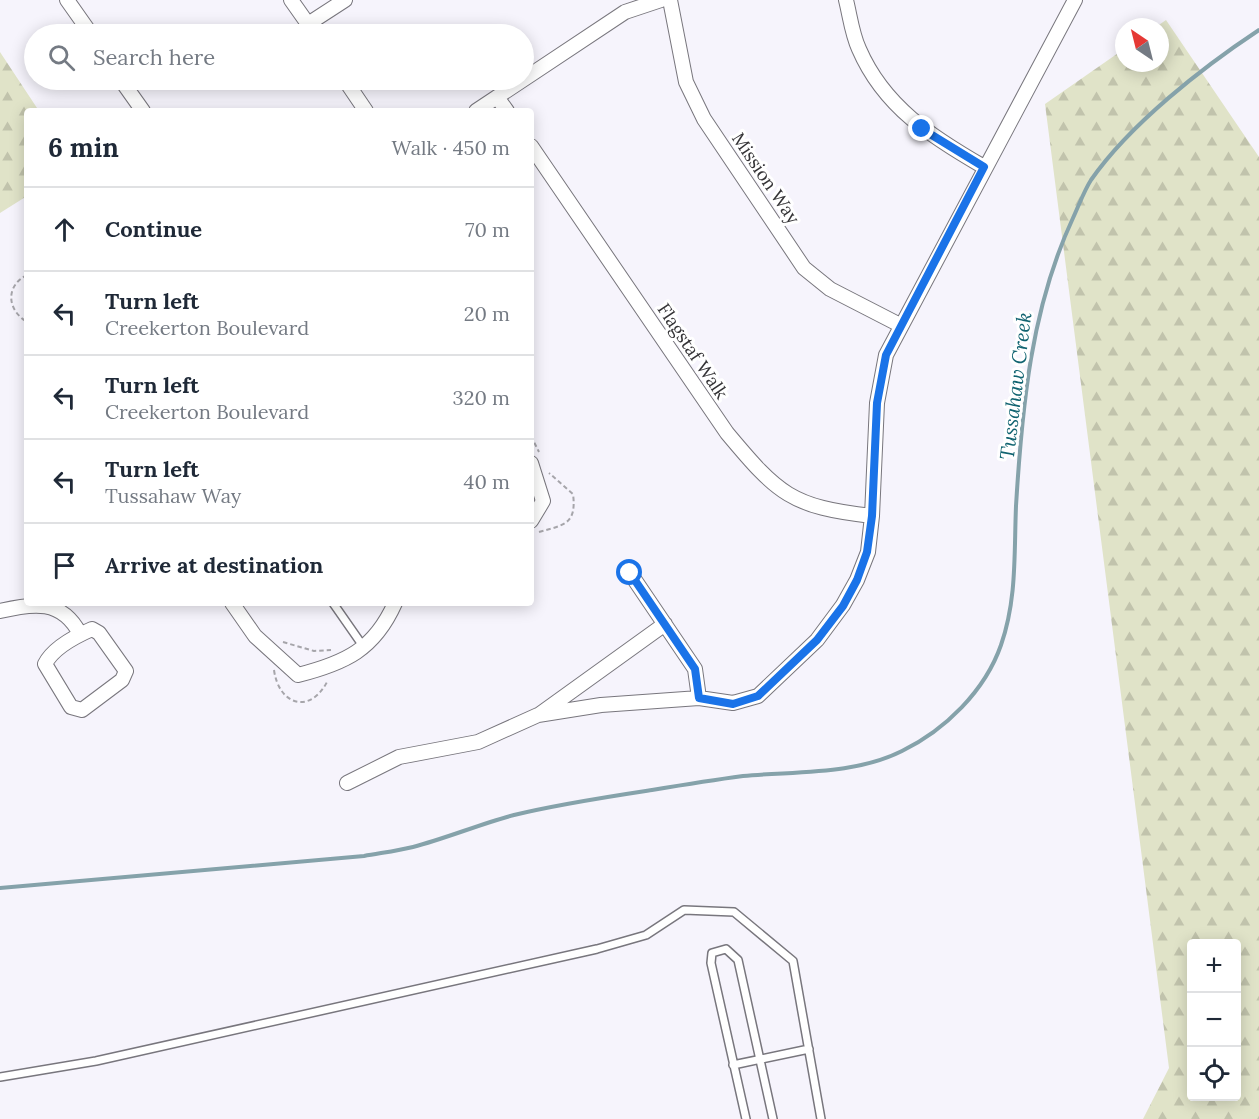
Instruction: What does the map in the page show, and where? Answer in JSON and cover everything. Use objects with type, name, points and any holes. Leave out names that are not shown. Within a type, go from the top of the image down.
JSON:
[{"type":"street","points":[[67,0],[84,24]]},
{"type":"street","points":[[291,0],[308,24]]},
{"type":"street","points":[[317,24],[345,0]]},
{"type":"street","points":[[534,72],[625,12],[661,0]]},
{"type":"street","name":"Mission Way","points":[[670,0],[686,82],[704,119],[804,268],[830,289],[900,326]]},
{"type":"street","points":[[846,0],[858,48],[886,93],[922,129],[984,167]]},
{"type":"street","points":[[538,715],[601,705],[699,698],[733,704],[758,696],[817,640],[843,606],[857,580],[867,552],[872,516],[877,403],[886,355],[984,167],[1076,0]]},
{"type":"street","points":[[128,90],[140,108]]},
{"type":"street","points":[[352,90],[364,108]]},
{"type":"street","points":[[480,108],[508,90]]},
{"type":"street","points":[[497,97],[505,108]]},
{"type":"street","name":"Flagstaf Walk","points":[[534,150],[727,433],[763,476],[800,501],[828,511],[872,516]]},
{"type":"street","points":[[534,473],[543,501],[534,516]]},
{"type":"street","points":[[630,573],[695,669],[699,698]]},
{"type":"street","points":[[0,611],[26,606]]},
{"type":"street","points":[[45,606],[57,609],[74,622],[80,634]]},
{"type":"street","points":[[234,606],[255,636],[298,675],[334,666],[363,646],[381,630],[393,606]]},
{"type":"street","points":[[347,783],[399,757],[478,742],[538,715],[665,624]]},
{"type":"street","points":[[92,629],[99,633],[126,671],[122,680],[82,710],[71,707],[45,664],[49,656],[80,634],[92,629]]},
{"type":"lane","points":[[335,606],[363,646]]},
{"type":"lane","points":[[0,1077],[96,1061],[597,949],[646,935],[684,910],[734,912],[793,961],[821,1119]]},
{"type":"lane","points":[[746,1119],[711,963],[712,953],[718,950],[726,949],[738,960],[773,1119]]},
{"type":"lane","points":[[733,1065],[809,1049]]},
{"type":"path","points":[[24,276],[15,284],[11,293],[11,304],[24,320]]},
{"type":"path","points":[[275,639],[314,651],[333,650]]},
{"type":"green space","points":[[1169,24],[1259,157],[1259,1119],[1143,1119],[1169,1068],[1045,104],[1115,55],[1115,72],[1169,72]]},
{"type":"green space","points":[[0,52],[37,108],[24,108],[24,198],[0,213]]},
{"type":"waterway","name":"Tussahaw Creek","points":[[0,888],[364,856],[413,847],[514,815],[565,804],[743,776],[824,771],[864,764],[902,751],[933,732],[962,707],[985,678],[994,662],[1006,628],[1014,576],[1018,469],[1031,359],[1047,287],[1084,193],[1107,159],[1147,118],[1192,79],[1259,30]]},
{"type":"route","points":[[630,573],[695,669],[699,698],[733,704],[758,696],[817,640],[843,606],[857,580],[867,552],[872,516],[877,403],[886,355],[984,167],[922,129]]}]
